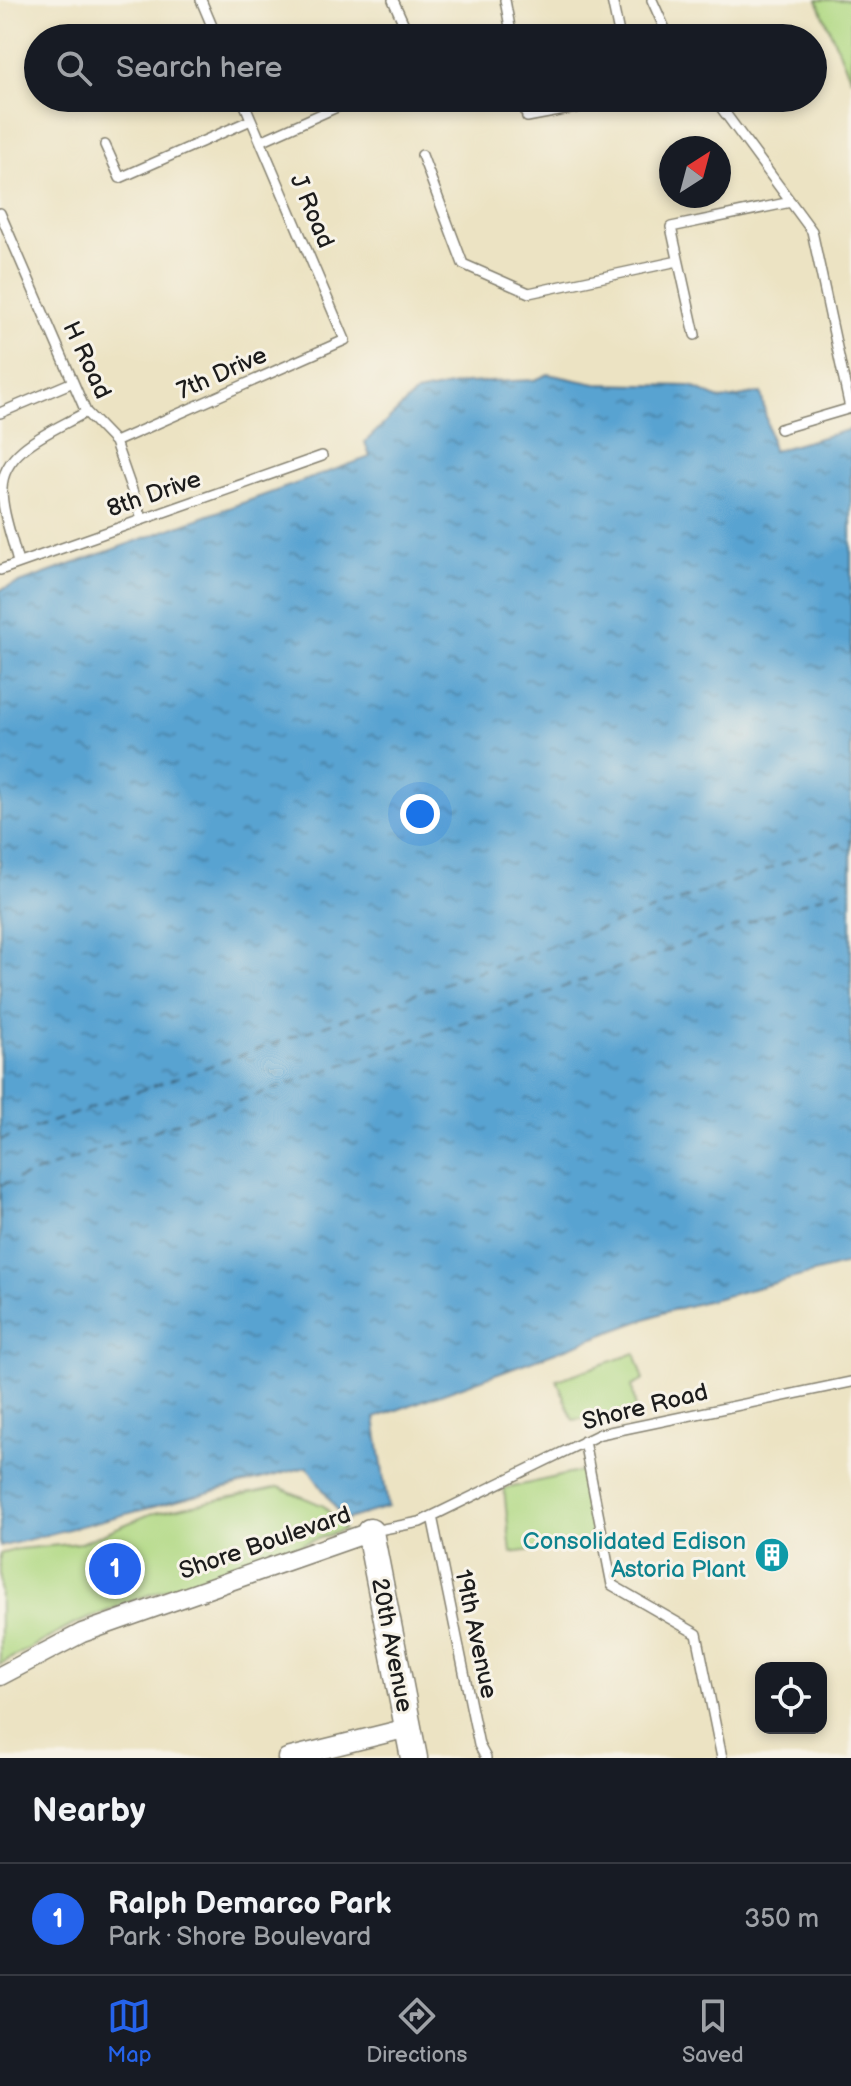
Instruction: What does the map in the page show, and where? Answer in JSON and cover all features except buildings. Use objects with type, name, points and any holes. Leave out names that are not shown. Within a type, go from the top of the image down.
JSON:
[{"type":"street","name":"Shore Boulevard","points":[[0,1676],[82,1633],[370,1532]]},
{"type":"street","name":"20th Avenue","points":[[370,1532],[414,1758]]},
{"type":"street","points":[[287,1758],[408,1728]]},
{"type":"lane","points":[[201,0],[211,24]]},
{"type":"lane","points":[[393,0],[404,24]]},
{"type":"lane","points":[[505,0],[509,24]]},
{"type":"lane","points":[[612,0],[617,24]]},
{"type":"lane","points":[[652,0],[663,24]]},
{"type":"lane","name":"J Road","points":[[248,112],[345,340]]},
{"type":"lane","points":[[261,141],[326,112]]},
{"type":"lane","points":[[526,112],[527,117],[554,112]]},
{"type":"lane","points":[[724,112],[812,231],[850,408],[780,429]]},
{"type":"lane","points":[[105,145],[120,178],[251,120]]},
{"type":"lane","points":[[422,155],[463,264],[529,293],[678,261]]},
{"type":"lane","points":[[695,335],[671,227],[791,202]]},
{"type":"lane","name":"H Road","points":[[0,213],[86,412],[115,442],[142,519]]},
{"type":"lane","name":"7th Drive","points":[[115,442],[345,340]]},
{"type":"lane","points":[[0,413],[73,382]]},
{"type":"lane","points":[[18,563],[1,491],[3,473],[23,450],[86,412]]},
{"type":"lane","name":"8th Drive","points":[[0,570],[322,456]]},
{"type":"lane","name":"Shore Road","points":[[370,1532],[420,1522],[600,1434],[851,1382]]},
{"type":"lane","points":[[584,1441],[612,1585],[697,1634],[722,1758]]},
{"type":"lane","name":"19th Avenue","points":[[432,1516],[479,1745],[486,1758]]},
{"type":"green space","points":[[817,0],[851,0],[851,79]]},
{"type":"green space","points":[[635,1353],[644,1380],[632,1386],[636,1410],[573,1420],[557,1380]]},
{"type":"green space","points":[[582,1471],[595,1542],[511,1553],[504,1489]]},
{"type":"green space","points":[[279,1487],[324,1506],[344,1530],[134,1600],[73,1625],[0,1664],[0,1554],[18,1549],[81,1543],[150,1514]]},
{"type":"water","points":[[548,374],[596,384],[691,386],[721,400],[761,393],[773,451],[851,429],[851,1263],[665,1312],[375,1418],[388,1507],[344,1520],[307,1467],[0,1547],[0,590],[370,457],[365,442],[416,393],[465,383],[535,380]]},
{"type":"ferry route","points":[[0,1140],[851,840]]},
{"type":"ferry route","points":[[0,1185],[851,886]]},
{"type":"place","name":"Consolidated Edison Astoria Plant","points":[[772,1555]]},
{"type":"place","name":"Ralph Demarco Park","points":[[115,1569]]}]
